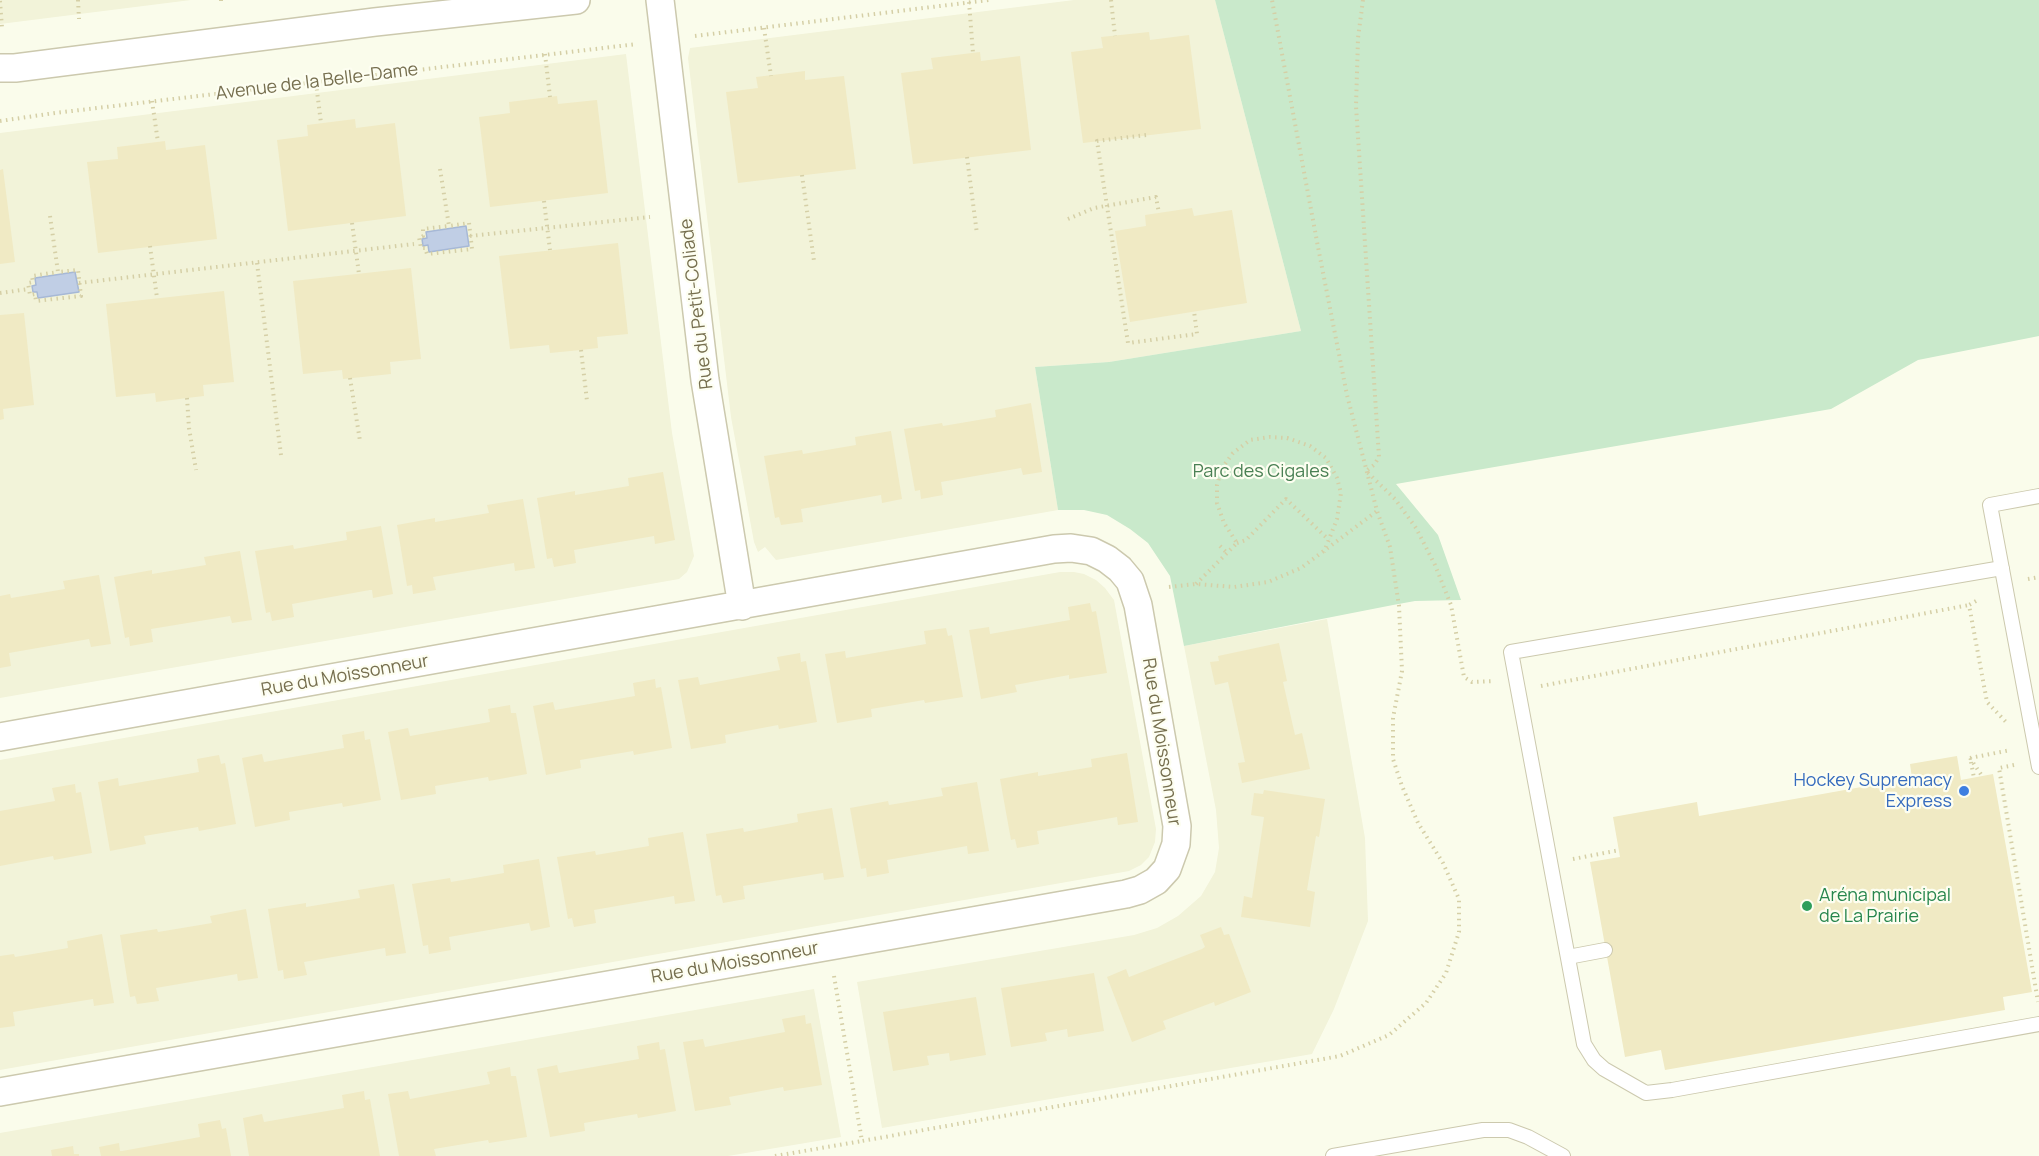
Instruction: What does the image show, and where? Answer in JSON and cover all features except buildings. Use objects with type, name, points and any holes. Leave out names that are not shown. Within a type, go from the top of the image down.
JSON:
[{"type":"street","points":[[5,70],[375,22],[576,0]]},
{"type":"street","name":"Rue du Petit-Coliade","points":[[660,0],[705,380],[741,606]]},
{"type":"street","name":"Rue du Moissonneur","points":[[0,737],[1054,549],[1071,548],[1092,551],[1107,559],[1130,581],[1138,605],[1177,826],[1176,844],[1167,869],[1156,881],[1140,890],[1126,894],[0,1092]]},
{"type":"lane","points":[[2039,496],[1990,505],[2036,739],[2039,767]]},
{"type":"lane","points":[[2002,568],[1511,652],[1584,1044],[1588,1052],[1604,1069],[1646,1093],[2039,1024]]},
{"type":"lane","points":[[1568,957],[1605,950]]},
{"type":"lane","points":[[1333,1156],[1483,1130],[1509,1130],[1528,1137],[1563,1156]]},
{"type":"path","points":[[78,0],[79,19]]},
{"type":"path","points":[[692,37],[988,0]]},
{"type":"path","points":[[1111,0],[1115,36]]},
{"type":"path","points":[[775,1156],[1340,1056],[1389,1035],[1426,1003],[1446,973],[1459,932],[1459,899],[1443,864],[1418,824],[1393,759],[1393,718],[1401,671],[1399,606],[1390,547],[1377,511],[1353,423],[1317,247],[1272,0]]},
{"type":"path","points":[[1363,0],[1358,38],[1356,106],[1379,457],[1366,471]]},
{"type":"path","points":[[0,1],[2,28]]},
{"type":"path","points":[[969,3],[973,53]]},
{"type":"path","points":[[764,28],[771,76]]},
{"type":"path","name":"Avenue de la Belle-Dame","points":[[0,121],[635,44]]},
{"type":"path","points":[[544,54],[550,97]]},
{"type":"path","points":[[316,82],[321,123]]},
{"type":"path","points":[[152,101],[158,142]]},
{"type":"path","points":[[1146,135],[1097,141],[1128,343],[1197,334],[1194,311]]},
{"type":"path","points":[[967,157],[977,234]]},
{"type":"path","points":[[440,169],[449,226]]},
{"type":"path","points":[[802,175],[814,261]]},
{"type":"path","points":[[1068,219],[1094,208],[1156,197],[1159,213]]},
{"type":"path","points":[[544,201],[550,250]]},
{"type":"path","points":[[50,216],[58,272]]},
{"type":"path","points":[[470,236],[650,217]]},
{"type":"path","points":[[352,223],[359,274]]},
{"type":"path","points":[[469,223],[472,249],[427,254],[425,248],[421,248],[419,237],[423,236],[423,229],[449,226],[469,223]]},
{"type":"path","points":[[79,283],[414,244]]},
{"type":"path","points":[[150,246],[157,298]]},
{"type":"path","points":[[257,263],[281,455]]},
{"type":"path","points":[[78,270],[81,296],[36,301],[35,294],[30,295],[28,284],[33,282],[32,276],[58,272],[78,270]]},
{"type":"path","points":[[0,293],[29,289]]},
{"type":"path","points":[[581,350],[587,401]]},
{"type":"path","points":[[350,378],[360,441]]},
{"type":"path","points":[[187,399],[196,470]]},
{"type":"path","points":[[1237,543],[1224,523],[1217,503],[1217,485],[1222,468],[1233,453],[1250,440],[1270,437],[1287,438],[1310,446],[1326,458],[1337,478],[1341,493],[1338,519],[1324,552]]},
{"type":"path","points":[[1366,471],[1395,499],[1416,528],[1435,565],[1451,605],[1464,677],[1472,682],[1500,680]]},
{"type":"path","points":[[1196,584],[1237,543],[1246,540],[1286,499],[1329,540]]},
{"type":"path","points":[[1169,587],[1196,584],[1234,587],[1268,582],[1301,568],[1377,511]]},
{"type":"path","points":[[1220,546],[1227,553]]},
{"type":"path","points":[[2023,580],[2039,577]]},
{"type":"path","points":[[1518,691],[1969,605],[1976,601]]},
{"type":"path","points":[[1969,605],[1987,702],[2006,721],[2007,730]]},
{"type":"path","points":[[2009,740],[2014,765],[1999,768],[2039,1005]]},
{"type":"path","points":[[1970,758],[2011,750]]},
{"type":"path","points":[[1970,758],[1982,776]]},
{"type":"path","points":[[1970,758],[1974,777]]},
{"type":"path","points":[[1566,861],[1620,850]]},
{"type":"path","points":[[835,982],[862,1141]]},
{"type":"shaded area","points":[[0,0],[191,0],[0,24]]},
{"type":"shaded area","points":[[1074,0],[1215,0],[1301,331],[1109,362],[1035,367],[1058,510],[776,560],[765,547],[758,552],[754,542],[731,417],[688,58],[690,48]]},
{"type":"shaded area","points":[[626,54],[672,433],[694,556],[687,572],[679,579],[0,698],[0,133]]},
{"type":"shaded area","points":[[1060,572],[1084,574],[1096,580],[1114,600],[1156,829],[1155,842],[1149,857],[1141,865],[1129,871],[0,1070],[0,760]]},
{"type":"shaded area","points":[[1327,619],[1365,838],[1368,921],[1334,1009],[1312,1054],[882,1128],[857,982],[1134,935],[1157,928],[1178,916],[1201,896],[1215,872],[1219,848],[1216,810],[1184,646]]},
{"type":"shaded area","points":[[814,989],[841,1137],[728,1156],[0,1156],[0,1133]]},
{"type":"green space","name":"Parc des Cigales","points":[[1215,0],[2039,0],[2039,336],[1918,360],[1831,409],[1396,484],[1438,535],[1461,600],[1415,601],[1184,646],[1170,576],[1148,543],[1107,515],[1084,510],[1058,510],[1035,367],[1109,362],[1301,331]]},
{"type":"water","points":[[466,226],[469,246],[429,252],[428,245],[423,246],[422,239],[427,238],[426,232]]},
{"type":"water","points":[[75,272],[79,292],[38,298],[37,292],[33,292],[32,286],[36,285],[35,278]]},
{"type":"place","name":"Hockey Supremacy Express","points":[[1964,791]]},
{"type":"place","name":"Aréna municipal de La Prairie","points":[[1807,906]]}]
